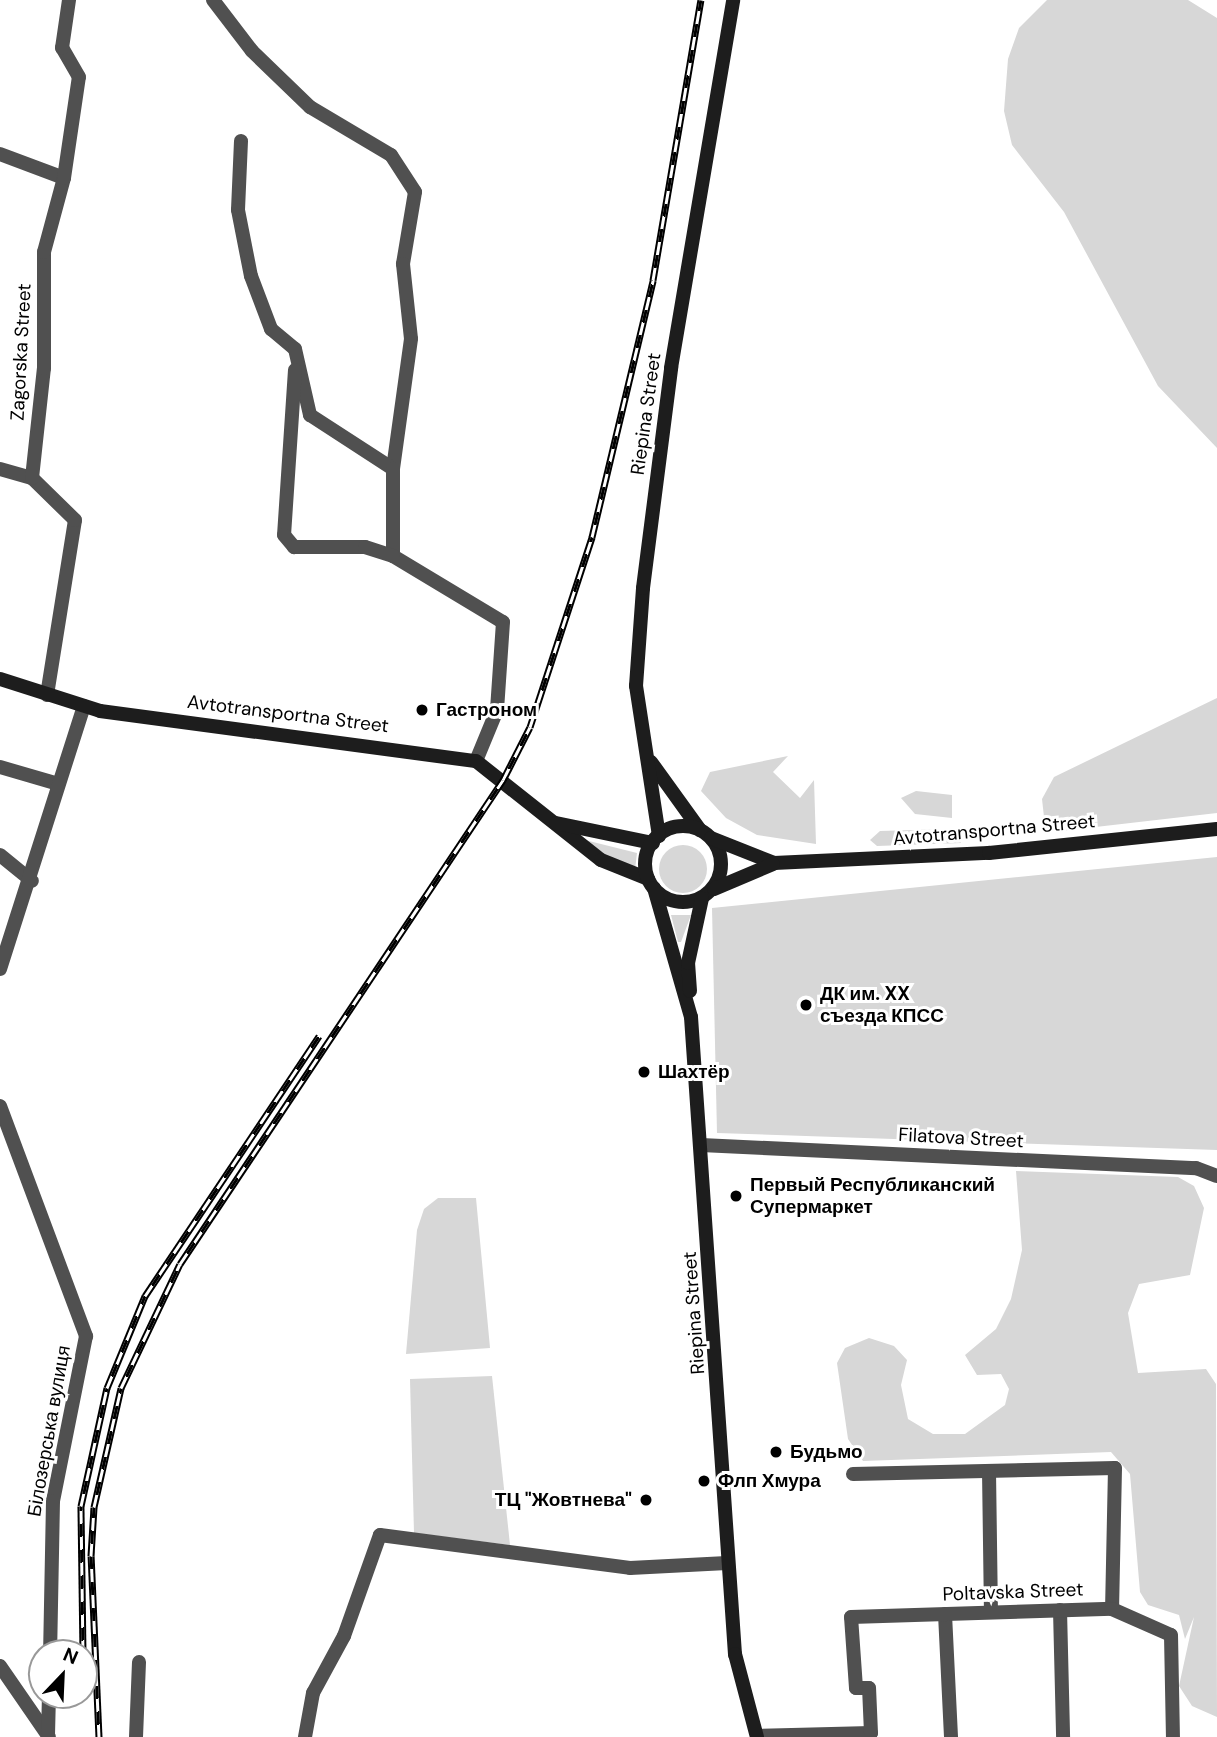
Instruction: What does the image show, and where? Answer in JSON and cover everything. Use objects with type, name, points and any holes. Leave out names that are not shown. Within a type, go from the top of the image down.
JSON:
[{"type":"street","name":"Zagorska Street","points":[[32,478],[44,368],[44,252],[65,178],[79,77],[62,48],[69,0]]},
{"type":"street","points":[[214,0],[252,51],[310,107],[391,155],[415,192],[403,264],[411,339],[393,468],[393,556]]},
{"type":"street","name":"Riepina Street","points":[[656,840],[636,686],[643,588],[671,368],[733,0]]},
{"type":"street","points":[[241,141],[238,210],[251,275],[271,329],[295,349],[310,415],[393,468]]},
{"type":"street","points":[[0,154],[65,178]]},
{"type":"street","points":[[295,349],[284,535],[294,547],[365,547],[393,556],[503,622],[497,710],[476,761],[601,860],[651,883],[676,901],[707,894],[774,863]]},
{"type":"street","points":[[0,469],[32,478],[75,520],[47,695]]},
{"type":"street","name":"Avtotransportna Street","points":[[0,679],[84,706],[476,761]]},
{"type":"street","points":[[0,969],[6,942],[32,881],[58,784],[84,706]]},
{"type":"street","points":[[644,748],[679,809],[706,834],[721,874],[707,894],[688,963],[691,1017]]},
{"type":"street","points":[[0,767],[58,784]]},
{"type":"street","points":[[555,823],[656,840],[679,827],[706,834],[774,863]]},
{"type":"street","name":"Avtotransportna Street","points":[[774,863],[989,853],[1217,828]]},
{"type":"street","points":[[651,883],[656,840]]},
{"type":"street","points":[[0,855],[32,881]]},
{"type":"street","name":"Riepina Street","points":[[651,883],[691,1017],[735,1654],[757,1737]]},
{"type":"street","name":"Білозерська вулиця","points":[[0,1106],[86,1336],[53,1501],[50,1639]]},
{"type":"street","name":"Filatova Street","points":[[701,1145],[1196,1168],[1217,1176]]},
{"type":"street","points":[[853,1474],[1115,1468],[1112,1609]]},
{"type":"street","points":[[989,1471],[992,1612]]},
{"type":"street","points":[[304,1737],[313,1693],[344,1636],[380,1535],[630,1568],[727,1563]]},
{"type":"street","name":"Poltavska Street","points":[[757,1737],[871,1733],[869,1688],[856,1688],[850,1617],[1112,1609],[1171,1635],[1173,1737]]},
{"type":"street","points":[[1060,1610],[1063,1737]]},
{"type":"street","points":[[946,1614],[951,1737]]},
{"type":"street","points":[[136,1737],[139,1662]]},
{"type":"street","points":[[0,1666],[48,1736]]},
{"type":"street","points":[[48,1736],[49,1709]]},
{"type":"shaded area","points":[[1047,0],[1188,0],[1217,18],[1217,448],[1158,386],[1064,212],[1012,145],[1004,111],[1008,59],[1019,28]]},
{"type":"shaded area","points":[[1217,698],[1217,813],[1061,831],[1044,817],[1042,799],[1054,777]]},
{"type":"shaded area","points":[[788,756],[773,772],[800,798],[814,780],[816,844],[757,835],[726,818],[701,791],[710,772]]},
{"type":"shaded area","points":[[916,791],[952,795],[952,818],[915,814],[901,798]]},
{"type":"shaded area","points":[[951,829],[961,843],[877,846],[870,840],[880,831]]},
{"type":"shaded area","points":[[581,839],[637,853],[635,870],[627,868]]},
{"type":"shaded area","points":[[683,845],[700,852],[707,869],[700,886],[683,893],[666,886],[659,869],[666,852]]},
{"type":"shaded area","points":[[1217,857],[1217,1150],[717,1133],[712,908]]},
{"type":"shaded area","points":[[671,915],[691,915],[681,942],[678,942]]},
{"type":"shaded area","points":[[1016,1171],[1178,1177],[1194,1186],[1204,1208],[1190,1275],[1139,1284],[1128,1313],[1138,1373],[1206,1369],[1216,1384],[1217,1717],[1192,1706],[1179,1686],[1194,1617],[1185,1639],[1179,1615],[1148,1605],[1140,1592],[1130,1474],[1111,1452],[863,1461],[848,1439],[837,1363],[845,1348],[869,1338],[894,1346],[907,1360],[901,1385],[908,1419],[933,1434],[965,1434],[1005,1405],[1009,1389],[1001,1374],[977,1375],[965,1355],[996,1329],[1011,1299],[1022,1250]]},
{"type":"shaded area","points":[[438,1198],[476,1198],[490,1348],[406,1354],[417,1230],[424,1209]]},
{"type":"shaded area","points":[[492,1376],[510,1545],[414,1533],[410,1379]]},
{"type":"railway","points":[[99,1737],[91,1556],[94,1507],[121,1388],[180,1264],[503,780],[530,727],[592,537],[653,280],[701,0]]},
{"type":"railway","points":[[83,1639],[81,1506],[107,1388],[145,1296],[319,1036]]},
{"type":"place","name":"Гастроном","points":[[422,710]]},
{"type":"place","name":"ДК им. XX съезда КПСС","points":[[806,1005]]},
{"type":"place","name":"Шахтёр","points":[[644,1072]]},
{"type":"place","name":"Первый Республиканский Супермаркет","points":[[736,1196]]},
{"type":"place","name":"Будьмо","points":[[776,1452]]},
{"type":"place","name":"Флп Хмура","points":[[704,1481]]},
{"type":"place","name":"ТЦ \"Жовтнева\"","points":[[646,1500]]}]
